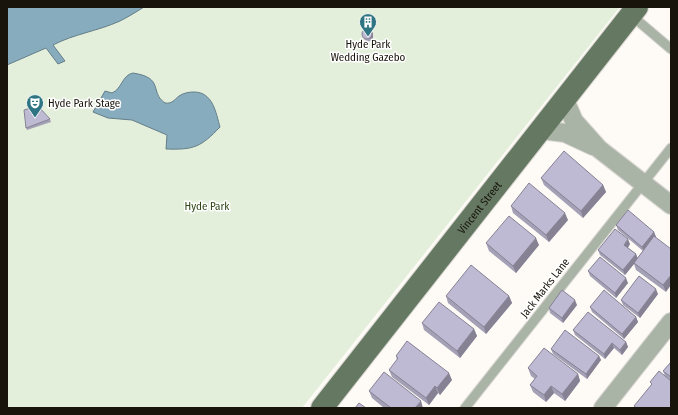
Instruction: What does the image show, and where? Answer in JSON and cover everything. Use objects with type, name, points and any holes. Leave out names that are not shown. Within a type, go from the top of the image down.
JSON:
[{"type":"main road","name":"Vincent Street","points":[[322,408],[634,11]]},
{"type":"street","points":[[565,100],[574,121],[599,149],[671,205]]},
{"type":"street","points":[[542,130],[565,133],[599,149]]},
{"type":"street","points":[[603,408],[671,322]]},
{"type":"lane","points":[[634,11],[671,49]]},
{"type":"lane","name":"Jack Marks Lane","points":[[465,408],[671,148]]},
{"type":"green space","name":"Hyde Park","points":[[7,7],[620,7],[302,408],[7,408]]},
{"type":"water","points":[[7,7],[144,7],[120,21],[53,45],[65,61],[58,64],[46,48],[7,65]]},
{"type":"water","points":[[133,73],[149,78],[153,82],[160,99],[165,103],[171,102],[188,92],[200,93],[206,96],[213,104],[220,127],[202,143],[196,146],[184,149],[166,149],[167,135],[132,120],[108,118],[93,112],[105,91],[112,93],[118,88],[126,76]]},
{"type":"building","name":"Hyde Park Wedding Gazebo","points":[[365,29],[369,29],[371,30],[371,38],[365,39],[362,36],[362,32]]},
{"type":"building","points":[[38,106],[50,119],[26,128],[24,110]]},
{"type":"building","points":[[564,151],[603,185],[581,211],[541,178]]},
{"type":"building","points":[[529,183],[565,213],[546,235],[511,206]]},
{"type":"building","points":[[628,210],[654,232],[642,247],[616,225]]},
{"type":"building","points":[[509,216],[536,238],[513,266],[486,243]]},
{"type":"building","points":[[615,229],[628,239],[624,245],[636,254],[623,270],[598,250]]},
{"type":"building","points":[[654,236],[671,249],[671,275],[663,285],[634,263]]},
{"type":"building","points":[[600,257],[626,278],[615,293],[588,271]]},
{"type":"building","points":[[471,265],[509,296],[484,327],[446,296]]},
{"type":"building","points":[[639,276],[656,289],[638,313],[621,300]]},
{"type":"building","points":[[562,290],[575,300],[562,318],[549,308]]},
{"type":"building","points":[[604,290],[636,317],[622,334],[590,307]]},
{"type":"building","points":[[439,302],[474,329],[457,351],[422,323]]},
{"type":"building","points":[[588,312],[626,342],[620,350],[612,343],[604,354],[573,330]]},
{"type":"building","points":[[565,330],[599,356],[586,374],[551,349]]},
{"type":"building","points":[[407,341],[449,373],[437,388],[435,386],[426,398],[389,370],[398,358],[396,356]]},
{"type":"building","points":[[544,348],[578,374],[562,394],[551,386],[544,395],[530,385],[537,376],[528,368]]},
{"type":"building","points":[[671,362],[671,377],[663,371]]},
{"type":"building","points":[[659,371],[671,381],[671,408],[637,408],[634,406],[652,384],[650,382]]},
{"type":"building","points":[[384,372],[421,401],[415,408],[391,408],[369,391]]},
{"type":"building","points":[[359,403],[366,408],[355,408]]},
{"type":"place","name":"Hyde Park Wedding Gazebo","points":[[368,37]]},
{"type":"place","name":"Hyde Park Stage","points":[[35,118]]}]
